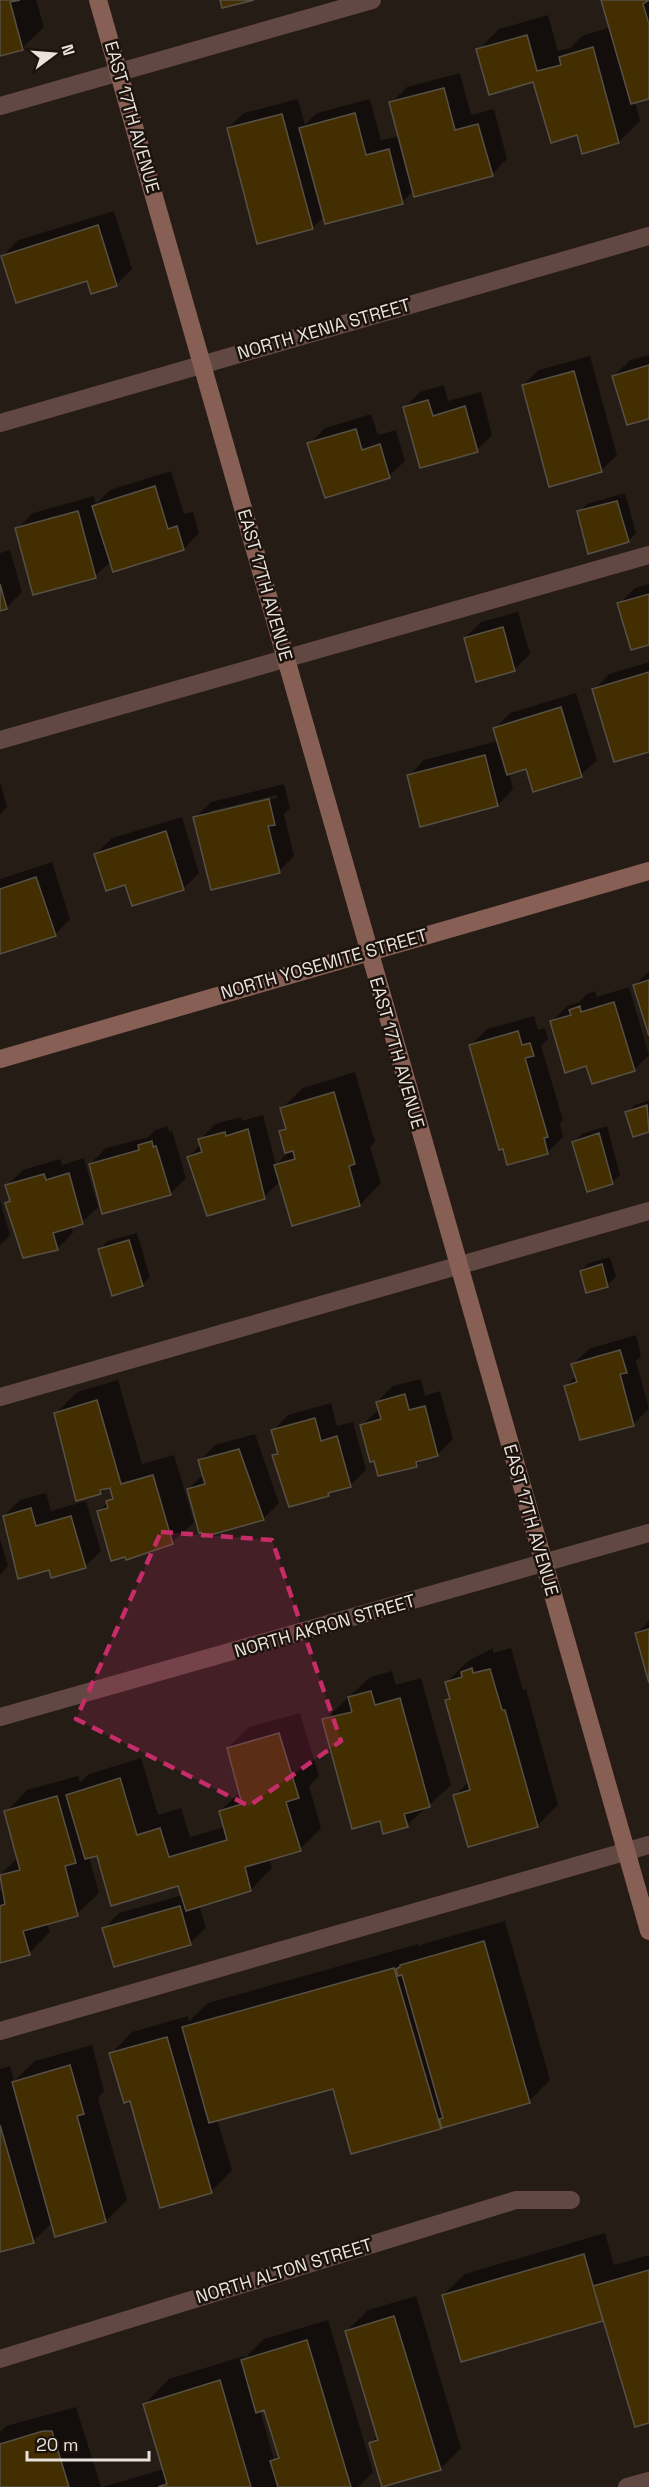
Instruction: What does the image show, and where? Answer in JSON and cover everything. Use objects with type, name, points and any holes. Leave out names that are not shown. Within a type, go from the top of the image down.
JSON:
[{"type":"street","name":"EAST 17TH AVENUE","points":[[98,0],[649,1932]]},
{"type":"street","points":[[0,106],[372,0]]},
{"type":"street","name":"NORTH XENIA STREET","points":[[0,423],[649,236]]},
{"type":"street","points":[[0,740],[649,555]]},
{"type":"street","name":"NORTH YOSEMITE STREET","points":[[0,1059],[649,871]]},
{"type":"street","points":[[0,1397],[649,1211]]},
{"type":"street","name":"NORTH AKRON STREET","points":[[0,1717],[649,1533]]},
{"type":"street","points":[[0,2031],[649,1845]]},
{"type":"street","name":"NORTH ALTON STREET","points":[[0,2359],[516,2200],[571,2200]]},
{"type":"street","points":[[627,2487],[649,2481]]},
{"type":"highlighted area","points":[[161,1532],[272,1540],[341,1741],[249,1806],[76,1719]]},
{"type":"building","points":[[0,0],[20,0],[10,2],[23,50],[0,56]]},
{"type":"building","points":[[220,0],[254,0],[222,8]]},
{"type":"building","points":[[601,0],[649,0],[643,4],[649,24],[649,99],[631,104]]},
{"type":"building","points":[[527,35],[537,71],[561,65],[559,57],[593,47],[619,143],[582,154],[577,135],[551,143],[533,82],[489,95],[476,49]]},
{"type":"building","points":[[444,88],[455,130],[478,124],[493,176],[414,197],[389,102]]},
{"type":"building","points":[[355,113],[366,155],[389,149],[403,204],[325,224],[299,128]]},
{"type":"building","points":[[282,114],[313,229],[257,244],[227,128]]},
{"type":"building","points":[[98,225],[117,286],[91,294],[87,281],[16,303],[1,256]]},
{"type":"building","points":[[649,365],[649,419],[627,425],[612,376]]},
{"type":"building","points":[[574,371],[602,472],[549,487],[522,385]]},
{"type":"building","points":[[428,400],[433,416],[465,406],[478,452],[420,468],[403,407]]},
{"type":"building","points":[[356,429],[362,450],[380,444],[390,478],[325,498],[307,443]]},
{"type":"building","points":[[155,486],[168,529],[177,526],[184,550],[113,572],[92,506]]},
{"type":"building","points":[[617,501],[629,542],[588,554],[577,511]]},
{"type":"building","points":[[78,511],[96,578],[33,595],[15,528]]},
{"type":"building","points":[[0,584],[7,609],[0,611]]},
{"type":"building","points":[[649,594],[649,645],[631,650],[617,603]]},
{"type":"building","points":[[503,627],[515,671],[476,682],[464,638]]},
{"type":"building","points":[[649,672],[649,752],[614,762],[592,689]]},
{"type":"building","points":[[561,707],[582,777],[533,792],[526,769],[507,775],[493,728]]},
{"type":"building","points":[[485,755],[498,806],[420,827],[407,775]]},
{"type":"building","points":[[269,799],[275,825],[268,826],[280,873],[211,890],[193,817]]},
{"type":"building","points":[[166,831],[184,890],[132,906],[125,885],[106,891],[94,854]]},
{"type":"building","points":[[36,877],[56,936],[0,954],[0,889]]},
{"type":"building","points":[[649,980],[649,1036],[633,985]]},
{"type":"building","points":[[614,1002],[635,1071],[592,1084],[586,1066],[565,1073],[550,1021],[571,1015],[569,1010],[580,1006],[581,1012]]},
{"type":"building","points":[[518,1031],[522,1045],[530,1043],[534,1056],[525,1058],[548,1137],[544,1138],[548,1154],[507,1165],[503,1149],[499,1150],[469,1045]]},
{"type":"building","points":[[334,1092],[355,1164],[349,1166],[360,1206],[292,1226],[274,1165],[295,1159],[293,1151],[285,1153],[279,1131],[286,1129],[280,1108]]},
{"type":"building","points":[[647,1105],[649,1132],[633,1137],[625,1112]]},
{"type":"building","points":[[248,1129],[265,1199],[207,1216],[187,1157],[202,1152],[198,1139],[225,1132],[226,1136]]},
{"type":"building","points":[[599,1133],[613,1184],[587,1192],[572,1142]]},
{"type":"building","points":[[152,1141],[153,1147],[156,1146],[171,1195],[102,1214],[89,1164],[139,1150],[138,1145]]},
{"type":"building","points":[[69,1173],[83,1224],[53,1233],[58,1250],[23,1258],[5,1203],[10,1201],[5,1185],[44,1174],[46,1180]]},
{"type":"building","points":[[129,1240],[143,1286],[112,1296],[98,1249]]},
{"type":"building","points":[[602,1264],[608,1287],[586,1293],[580,1271]]},
{"type":"building","points":[[620,1350],[627,1373],[620,1374],[634,1426],[580,1440],[564,1386],[577,1382],[571,1364]]},
{"type":"building","points":[[405,1394],[409,1410],[425,1406],[438,1456],[416,1462],[417,1467],[378,1476],[374,1461],[370,1462],[360,1425],[381,1419],[376,1402]]},
{"type":"building","points":[[97,1400],[121,1484],[153,1475],[173,1544],[126,1560],[125,1557],[111,1561],[97,1511],[108,1508],[106,1501],[113,1499],[110,1488],[100,1490],[101,1494],[76,1501],[54,1413]]},
{"type":"building","points":[[315,1418],[321,1441],[337,1436],[351,1487],[328,1493],[329,1496],[289,1507],[272,1455],[278,1454],[271,1430]]},
{"type":"building","points":[[239,1449],[264,1520],[203,1537],[201,1532],[199,1533],[187,1489],[205,1484],[198,1460]]},
{"type":"building","points":[[31,1508],[36,1526],[71,1516],[86,1568],[51,1578],[49,1570],[18,1579],[3,1516]]},
{"type":"building","points":[[649,1629],[649,1683],[635,1633]]},
{"type":"building","points":[[472,1668],[473,1673],[490,1669],[502,1710],[505,1710],[538,1827],[468,1847],[453,1795],[470,1790],[445,1700],[450,1699],[445,1682],[462,1677],[461,1672]]},
{"type":"building","points":[[371,1691],[375,1705],[400,1698],[430,1807],[404,1814],[408,1827],[383,1834],[380,1821],[352,1829],[322,1719],[352,1712],[348,1697]]},
{"type":"building","points":[[279,1733],[299,1798],[286,1802],[301,1851],[245,1867],[251,1891],[186,1911],[178,1886],[111,1906],[97,1856],[85,1859],[66,1795],[120,1778],[137,1835],[160,1828],[169,1857],[227,1840],[219,1811],[242,1804],[227,1748]]},
{"type":"building","points":[[57,1796],[76,1863],[65,1866],[78,1916],[23,1931],[30,1955],[0,1963],[0,1906],[5,1904],[0,1875],[20,1870],[4,1811]]},
{"type":"building","points":[[180,1906],[191,1945],[114,1967],[102,1928]]},
{"type":"building","points":[[484,1941],[530,2103],[442,2128],[439,2119],[443,2118],[402,1975],[398,1976],[396,1969],[400,1965]]},
{"type":"building","points":[[394,1968],[441,2129],[351,2154],[333,2089],[209,2123],[182,2027]]},
{"type":"building","points":[[167,2037],[212,2193],[160,2208],[130,2101],[124,2103],[109,2053]]},
{"type":"building","points":[[70,2065],[84,2114],[77,2116],[106,2222],[55,2237],[12,2082]]},
{"type":"building","points":[[0,2125],[34,2243],[0,2252]]},
{"type":"building","points":[[584,2254],[603,2321],[461,2362],[442,2295]]},
{"type":"building","points":[[649,2270],[649,2423],[635,2427],[593,2286]]},
{"type":"building","points":[[394,2316],[441,2470],[382,2487],[369,2443],[378,2440],[345,2331]]},
{"type":"building","points":[[307,2340],[351,2487],[278,2487],[270,2461],[279,2458],[264,2410],[256,2413],[241,2360]]},
{"type":"building","points":[[220,2380],[251,2487],[158,2487],[167,2484],[143,2404]]},
{"type":"building","points":[[43,2431],[52,2431],[69,2487],[0,2487],[0,2444]]}]
